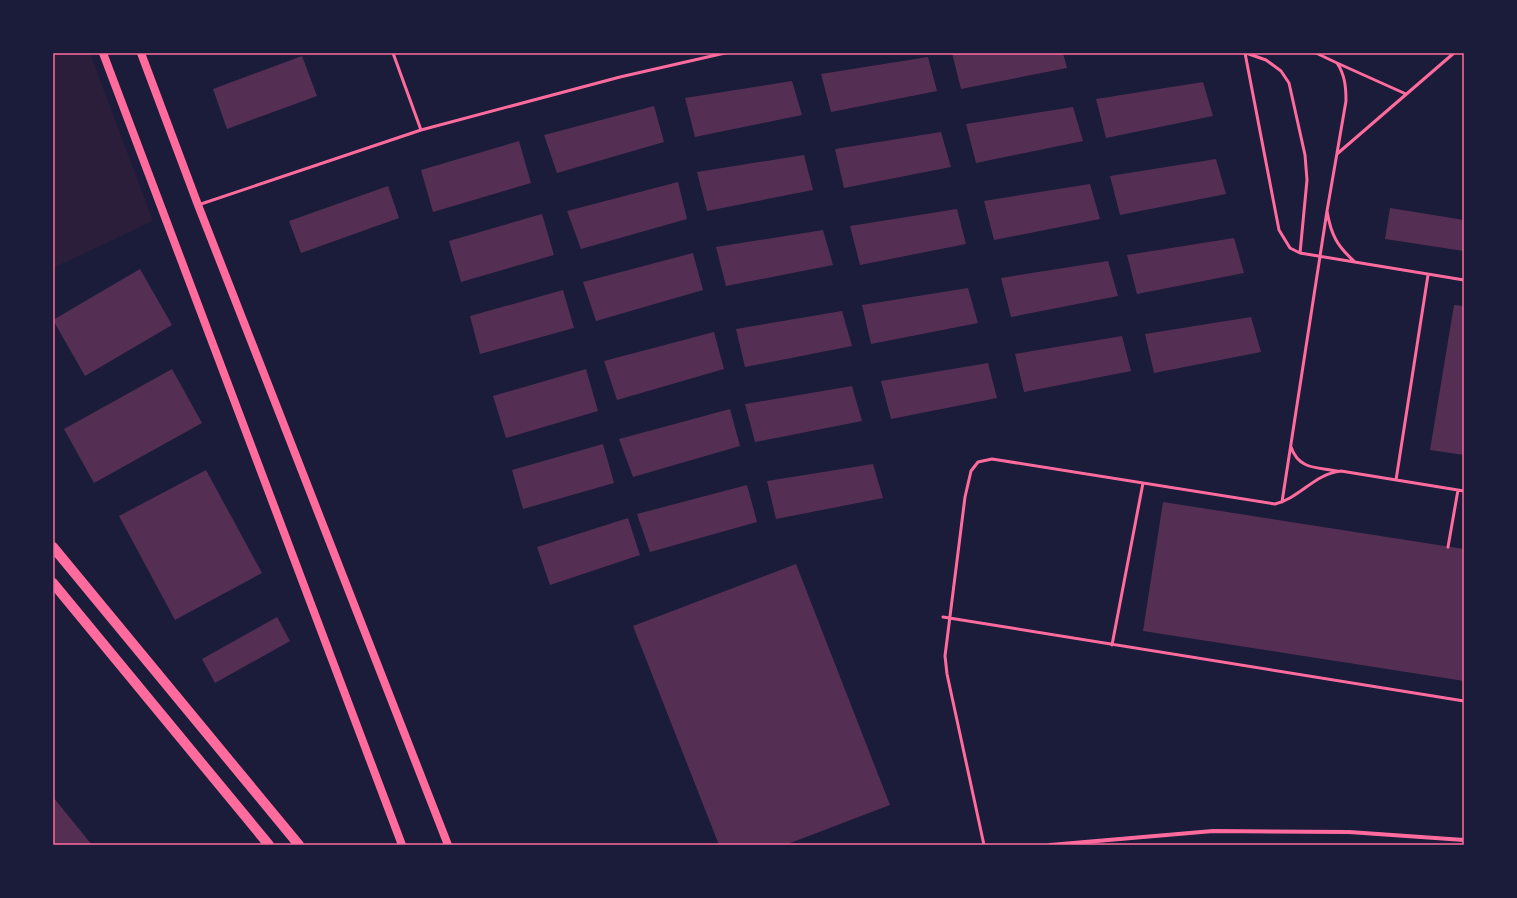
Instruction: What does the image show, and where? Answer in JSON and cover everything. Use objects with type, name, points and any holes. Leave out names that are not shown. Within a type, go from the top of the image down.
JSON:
[{"type":"highway","points":[[53,547],[299,845]]},
{"type":"highway","points":[[53,583],[269,845]]},
{"type":"main road","points":[[103,53],[402,845]]},
{"type":"main road","points":[[141,53],[198,205],[448,845]]},
{"type":"street","points":[[1050,845],[1214,831],[1349,832],[1464,840]]},
{"type":"lane","points":[[393,53],[421,130]]},
{"type":"lane","points":[[198,205],[421,130],[620,77],[725,53]]},
{"type":"lane","points":[[1300,253],[1307,180],[1305,155],[1289,82],[1281,71],[1266,60],[1245,53],[1279,230],[1290,248],[1300,253],[1356,264],[1464,280]]},
{"type":"lane","points":[[1316,53],[1406,94]]},
{"type":"lane","points":[[1337,154],[1454,53]]},
{"type":"lane","points":[[1282,502],[1327,211],[1346,101],[1346,87],[1342,71],[1337,63]]},
{"type":"lane","points":[[1327,211],[1333,237],[1342,251],[1356,264]]},
{"type":"lane","points":[[1396,480],[1428,275]]},
{"type":"lane","points":[[1290,446],[1294,457],[1301,463],[1464,491]]},
{"type":"lane","points":[[984,845],[947,674],[945,656],[965,497],[971,470],[978,462],[992,459],[1275,504],[1282,502],[1329,473],[1341,471]]},
{"type":"lane","points":[[1112,645],[1143,483]]},
{"type":"lane","points":[[1448,547],[1458,490]]},
{"type":"lane","points":[[943,617],[1464,701]]},
{"type":"shaded area","points":[[53,53],[90,53],[153,221],[53,268]]},
{"type":"building","points":[[952,53],[1063,53],[1067,68],[961,89]]},
{"type":"building","points":[[302,56],[317,96],[227,129],[213,89]]},
{"type":"building","points":[[928,57],[937,91],[831,112],[821,74]]},
{"type":"building","points":[[792,81],[802,115],[695,137],[685,98]]},
{"type":"building","points":[[1203,82],[1213,116],[1106,138],[1096,99]]},
{"type":"building","points":[[654,106],[664,142],[557,173],[544,135]]},
{"type":"building","points":[[1073,107],[1083,141],[976,163],[966,124]]},
{"type":"building","points":[[941,132],[951,167],[844,188],[835,149]]},
{"type":"building","points":[[519,141],[531,183],[433,212],[421,170]]},
{"type":"building","points":[[804,155],[813,190],[707,211],[697,172]]},
{"type":"building","points":[[1216,159],[1226,194],[1120,215],[1110,176]]},
{"type":"building","points":[[678,182],[687,219],[581,249],[567,211]]},
{"type":"building","points":[[1090,184],[1100,219],[994,240],[984,201]]},
{"type":"building","points":[[388,186],[399,218],[301,253],[289,221]]},
{"type":"building","points":[[1390,208],[1464,220],[1464,251],[1385,239]]},
{"type":"building","points":[[957,209],[966,244],[860,265],[850,226]]},
{"type":"building","points":[[542,214],[554,255],[461,282],[449,241]]},
{"type":"building","points":[[823,230],[833,265],[726,286],[716,247]]},
{"type":"building","points":[[1234,238],[1244,273],[1137,294],[1127,255]]},
{"type":"building","points":[[693,253],[703,290],[596,321],[583,282]]},
{"type":"building","points":[[1108,261],[1118,296],[1011,317],[1001,278]]},
{"type":"building","points":[[140,269],[172,325],[85,376],[53,320]]},
{"type":"building","points":[[968,288],[978,323],[871,344],[862,305]]},
{"type":"building","points":[[563,290],[574,328],[480,354],[470,316]]},
{"type":"building","points":[[1454,305],[1464,306],[1464,455],[1430,450]]},
{"type":"building","points":[[842,311],[852,346],[745,367],[736,329]]},
{"type":"building","points":[[1251,317],[1261,352],[1154,373],[1145,334]]},
{"type":"building","points":[[714,332],[724,369],[617,400],[604,361]]},
{"type":"building","points":[[1122,336],[1131,371],[1024,392],[1015,354]]},
{"type":"building","points":[[988,363],[997,398],[891,419],[881,381]]},
{"type":"building","points":[[172,369],[202,423],[94,483],[64,429]]},
{"type":"building","points":[[586,369],[598,411],[506,438],[493,396]]},
{"type":"building","points":[[852,386],[862,421],[755,442],[745,404]]},
{"type":"building","points":[[730,409],[740,446],[633,477],[619,439]]},
{"type":"building","points":[[603,444],[614,483],[523,509],[512,470]]},
{"type":"building","points":[[873,464],[883,498],[776,519],[767,481]]},
{"type":"building","points":[[206,470],[262,573],[175,620],[119,516]]},
{"type":"building","points":[[747,485],[757,522],[650,552],[637,514]]},
{"type":"building","points":[[1163,502],[1464,549],[1464,681],[1143,631]]},
{"type":"building","points":[[628,518],[640,555],[550,585],[537,547]]},
{"type":"building","points":[[796,564],[890,805],[785,845],[719,845],[633,626]]},
{"type":"building","points":[[277,617],[290,641],[215,683],[202,659]]},
{"type":"building","points":[[53,797],[92,845],[53,845]]}]
